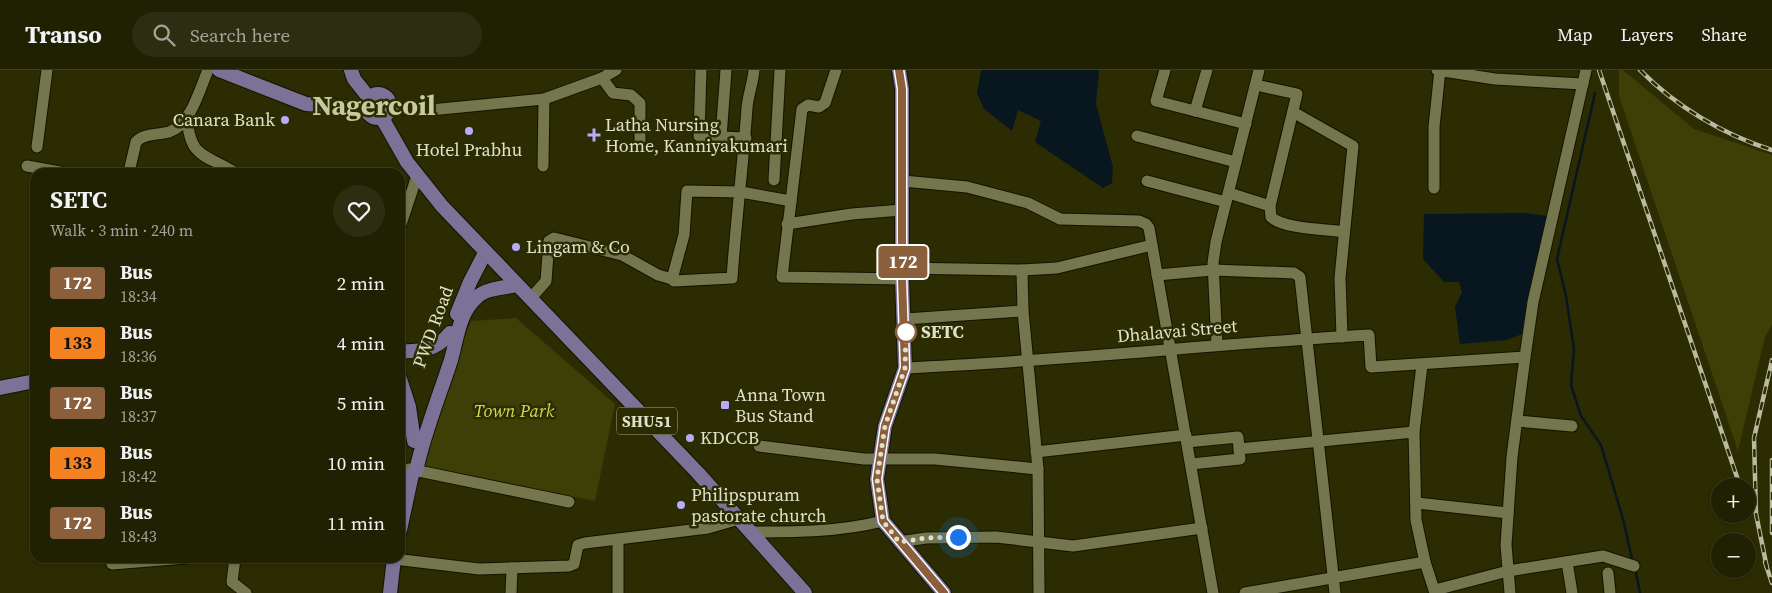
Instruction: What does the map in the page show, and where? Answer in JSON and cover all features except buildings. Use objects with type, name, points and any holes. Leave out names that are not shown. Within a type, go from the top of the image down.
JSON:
[{"type":"main road","points":[[219,70],[306,104],[367,103],[376,94],[384,96],[389,102],[386,113],[370,116],[367,103],[351,70]]},
{"type":"main road","points":[[899,70],[902,89],[902,273],[905,319],[905,368],[885,426],[877,479],[883,521],[944,593]]},
{"type":"main road","name":"SHU51","points":[[386,113],[390,136],[417,176],[485,253],[531,298],[739,519],[805,593]]},
{"type":"main road","name":"PWD Road","points":[[405,505],[412,471],[414,441],[450,333],[470,282],[485,253]]},
{"type":"main road","name":"PWD Road","points":[[412,471],[468,306],[484,291],[517,285]]},
{"type":"main road","points":[[405,351],[438,346],[450,333]]},
{"type":"main road","points":[[0,388],[30,382]]},
{"type":"main road","points":[[405,395],[414,441]]},
{"type":"main road","points":[[390,593],[393,563]]},
{"type":"street","points":[[37,147],[47,70]]},
{"type":"street","points":[[130,168],[134,146],[139,138],[171,132],[187,117],[208,70]]},
{"type":"street","points":[[701,70],[699,136],[746,138]]},
{"type":"street","points":[[721,138],[726,70]]},
{"type":"street","points":[[531,298],[546,281],[549,242],[554,238],[622,256],[658,275],[674,281],[732,278],[746,138],[747,106],[754,70]]},
{"type":"street","points":[[774,180],[780,70]]},
{"type":"street","points":[[836,70],[823,105],[819,107],[808,105],[802,109],[782,277],[1057,268],[1152,245]]},
{"type":"street","points":[[1165,70],[1156,101],[1246,124]]},
{"type":"street","points":[[1195,111],[1207,70]]},
{"type":"street","points":[[1217,345],[1213,270],[1216,242],[1259,70]]},
{"type":"street","points":[[1434,188],[1434,126],[1439,70],[1495,79],[1583,84]]},
{"type":"street","points":[[1510,593],[1506,544],[1525,357],[1534,302],[1586,70]]},
{"type":"street","points":[[386,113],[420,112],[544,99],[602,78],[614,71]]},
{"type":"street","points":[[602,78],[613,93],[631,94],[640,103],[640,140]]},
{"type":"street","points":[[1256,85],[1297,94],[1270,206],[1270,213],[1276,221],[1344,232]]},
{"type":"street","points":[[543,166],[544,99]]},
{"type":"street","points":[[1293,112],[1353,146],[1344,232],[1340,298],[1342,337]]},
{"type":"street","points":[[187,117],[190,136],[195,150],[227,168]]},
{"type":"street","points":[[1137,136],[1236,162]]},
{"type":"street","points":[[27,166],[38,168]]},
{"type":"street","points":[[405,212],[417,176]]},
{"type":"street","points":[[903,181],[967,187],[1028,203],[1060,218],[1143,222],[1149,228],[1172,348],[1213,593]]},
{"type":"street","points":[[1147,182],[1270,206]]},
{"type":"street","points":[[672,279],[684,236],[686,192],[690,190],[740,192],[791,201]]},
{"type":"street","points":[[787,224],[852,214],[902,210]]},
{"type":"street","points":[[1022,270],[1023,311],[1038,469],[1040,543],[1038,573],[1040,593]]},
{"type":"street","points":[[1158,275],[1213,270],[1294,273],[1301,280],[1306,341],[1335,593]]},
{"type":"street","points":[[905,319],[1023,311]]},
{"type":"street","name":"Dhalavai Street","points":[[905,368],[1028,363],[1172,348],[1306,341],[1369,335],[1371,367],[1422,365]]},
{"type":"street","points":[[1525,357],[1453,360],[1422,365],[1414,432],[1418,503],[1416,520],[1425,562],[1435,592],[1508,572],[1603,556],[1634,566]]},
{"type":"street","points":[[1517,421],[1572,426]]},
{"type":"street","points":[[1239,449],[1414,432]]},
{"type":"street","points":[[1036,452],[1187,438],[1238,437],[1240,459],[1191,464]]},
{"type":"street","points":[[759,446],[864,459],[935,459],[1038,469]]},
{"type":"street","points":[[412,471],[569,502]]},
{"type":"street","points":[[1418,503],[1508,513]]},
{"type":"street","points":[[405,559],[479,569],[572,566],[578,545],[708,528],[739,519]]},
{"type":"street","points":[[750,532],[820,532],[853,529],[883,521]]},
{"type":"street","points":[[899,542],[926,538],[996,537],[1074,546],[1202,528]]},
{"type":"street","points":[[618,540],[618,593]]},
{"type":"street","points":[[1245,593],[1425,562]]},
{"type":"street","points":[[1567,562],[1572,593]]},
{"type":"street","points":[[112,563],[124,563]]},
{"type":"street","points":[[234,563],[232,582],[246,593]]},
{"type":"street","points":[[510,593],[512,568]]},
{"type":"street","points":[[1608,573],[1610,593]]},
{"type":"green space","points":[[1619,70],[1623,70],[1694,129],[1772,155],[1772,325],[1765,337],[1738,451],[1619,96]]},
{"type":"green space","name":"Town Park","points":[[516,318],[615,404],[595,501],[421,466],[430,423],[471,321]]},
{"type":"water","points":[[981,70],[1099,70],[1096,104],[1113,167],[1112,183],[1103,188],[1035,142],[1041,121],[1018,110],[1012,131],[984,109],[977,93]]},
{"type":"water","points":[[1525,213],[1548,216],[1522,334],[1507,340],[1460,344],[1455,307],[1462,292],[1459,282],[1444,282],[1423,259],[1424,214]]},
{"type":"waterway","points":[[1595,93],[1557,259],[1566,296],[1574,349],[1571,385],[1581,416],[1601,445],[1623,519],[1633,563]]},
{"type":"waterway","points":[[1635,568],[1640,593]]},
{"type":"railway","points":[[1599,70],[1737,478]]},
{"type":"railway","points":[[1640,70],[1669,96],[1701,118],[1718,128],[1772,150]]},
{"type":"railway","points":[[1767,568],[1756,514],[1754,438],[1772,360]]},
{"type":"railway","points":[[1772,460],[1772,533]]},
{"type":"railway","points":[[1765,562],[1772,583]]},
{"type":"bus line","name":"172","points":[[899,70],[902,89],[902,279],[905,319],[905,368],[885,426],[877,479],[883,521],[944,593]]},
{"type":"place","name":"Canara Bank","points":[[285,120]]},
{"type":"place","name":"Hotel Prabhu","points":[[469,131]]},
{"type":"place","name":"Latha Nursing Home, Kanniyakumari","points":[[594,135]]},
{"type":"place","name":"Lingam & Co","points":[[516,247]]},
{"type":"place","name":"SETC","points":[[906,332]]},
{"type":"place","name":"Anna Town Bus Stand","points":[[725,405]]},
{"type":"place","name":"KDCCB","points":[[690,438]]},
{"type":"place","name":"Philipspuram pastorate church","points":[[681,505]]},
{"type":"district","name":"Nagercoil","points":[[374,105]]},
{"type":"route","points":[[906,332],[905,368],[885,426],[879,458],[877,479],[883,521],[899,542],[926,538],[958,537]]}]
